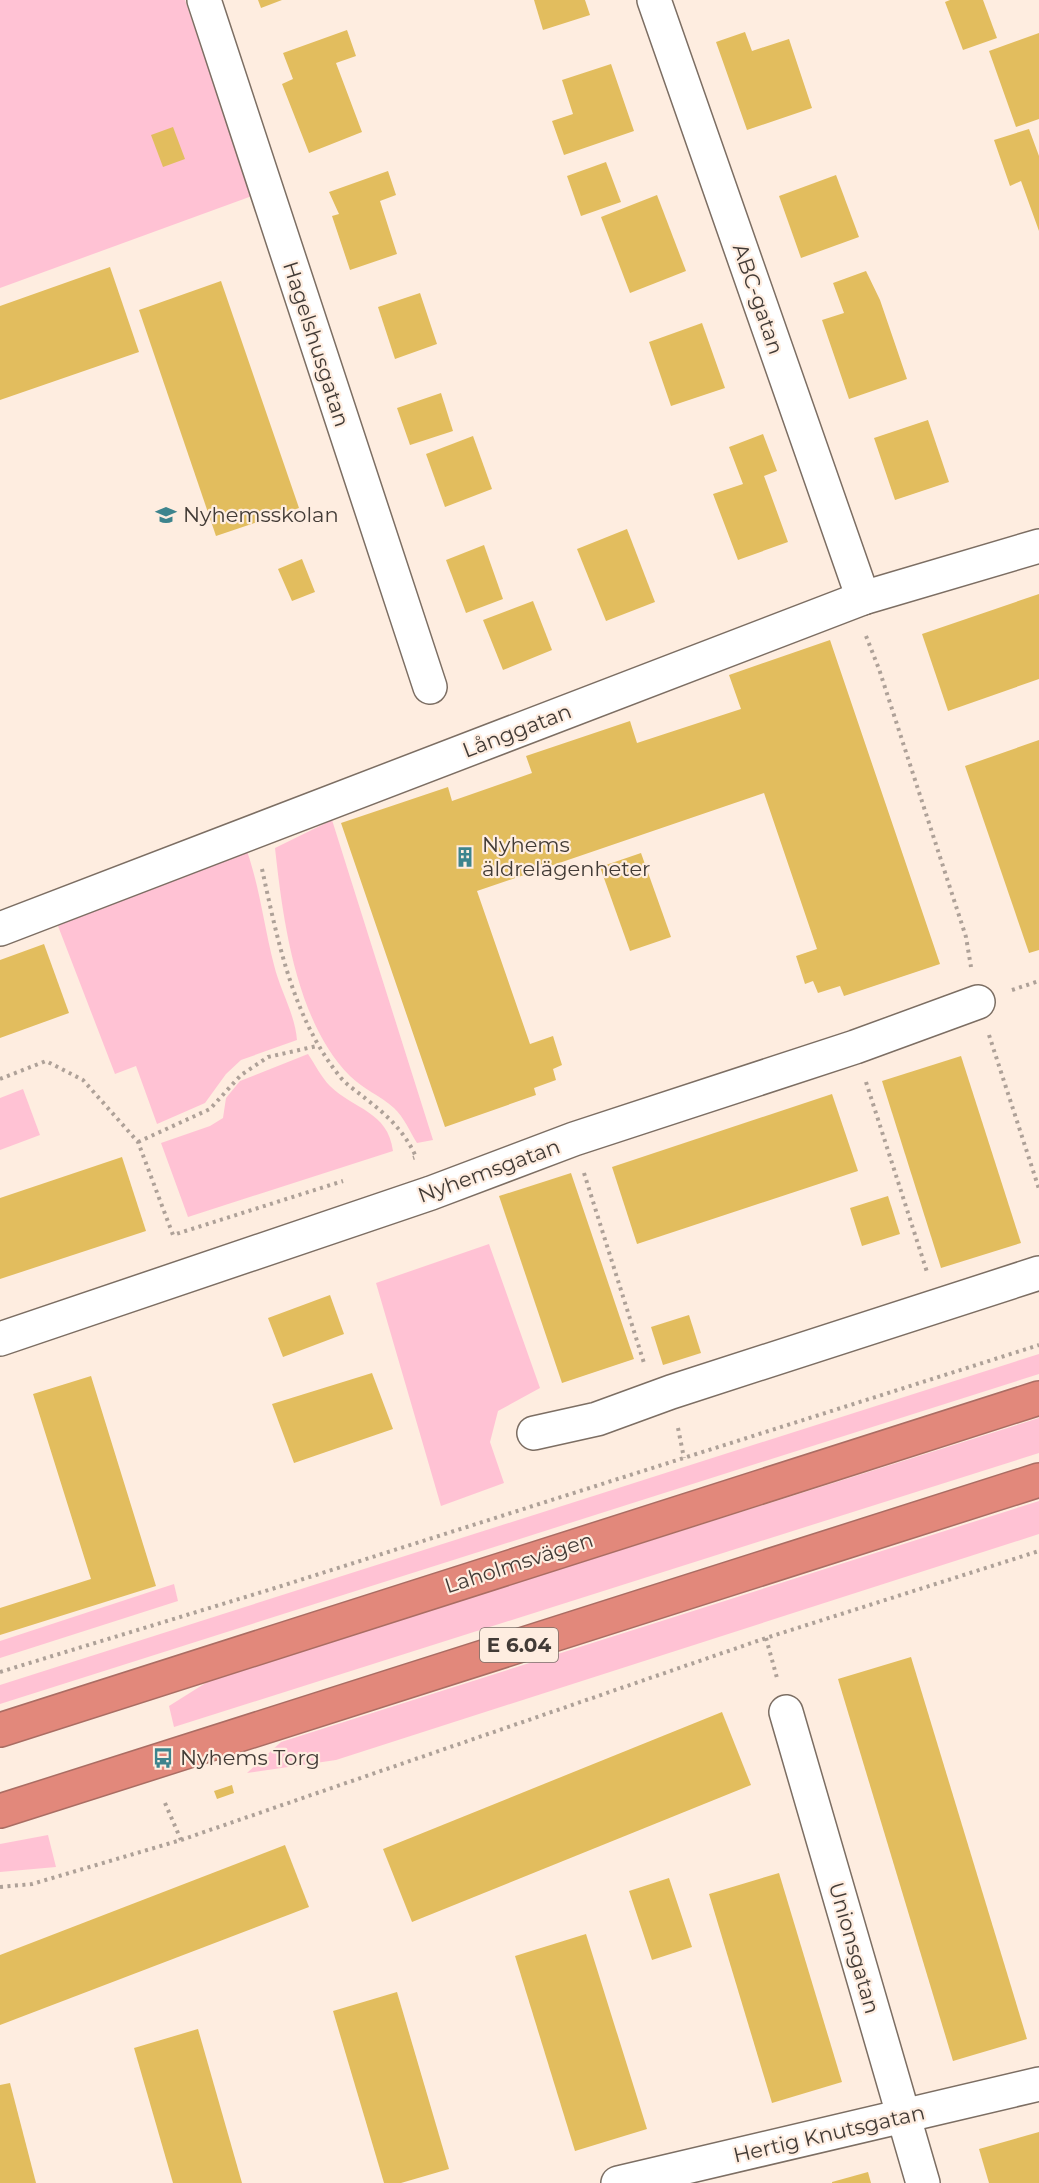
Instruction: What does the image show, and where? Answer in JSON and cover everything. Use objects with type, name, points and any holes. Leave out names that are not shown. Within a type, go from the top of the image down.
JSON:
[{"type":"highway","name":"Laholmsvägen","points":[[0,1730],[1039,1398]]},
{"type":"highway","name":"E 6.04","points":[[0,1811],[1039,1480]]},
{"type":"street","name":"Hagelshusgatan","points":[[204,0],[430,687]]},
{"type":"street","name":"ABC-gatan","points":[[654,0],[863,598]]},
{"type":"street","name":"Långgatan","points":[[0,929],[254,834],[863,598],[1039,546]]},
{"type":"street","name":"Nyhemsgatan","points":[[0,1339],[431,1193],[574,1139],[855,1047],[978,1002]]},
{"type":"street","points":[[534,1433],[597,1419],[1039,1273]]},
{"type":"street","name":"Unionsgatan","points":[[786,1712],[923,2183]]},
{"type":"street","name":"Hertig Knutsgatan","points":[[618,2183],[1039,2084]]},
{"type":"path","points":[[864,637],[879,669],[966,937],[978,1002],[1039,1189]]},
{"type":"path","points":[[254,834],[285,966],[317,1046],[343,1081],[389,1117],[410,1143],[416,1157],[405,1161]]},
{"type":"path","points":[[138,1142],[210,1109],[241,1075],[268,1057],[317,1046]]},
{"type":"path","points":[[855,1047],[938,1308]]},
{"type":"path","points":[[0,1078],[46,1061],[84,1080],[138,1142],[173,1235],[350,1178]]},
{"type":"path","points":[[574,1139],[655,1398]]},
{"type":"path","points":[[0,1672],[275,1588],[1039,1345]]},
{"type":"path","points":[[0,1887],[33,1884],[181,1840],[766,1638],[1039,1551]]},
{"type":"path","points":[[165,1803],[181,1840]]},
{"type":"shaded area","points":[[0,0],[185,0],[252,196],[0,288]]},
{"type":"shaded area","points":[[332,820],[433,1140],[417,1143],[398,1112],[350,1076],[332,1054],[317,1028],[295,969],[282,906],[275,848]]},
{"type":"shaded area","points":[[247,851],[274,965],[296,1030],[297,1040],[241,1060],[226,1074],[205,1103],[157,1124],[136,1066],[115,1074],[58,926],[134,891]]},
{"type":"shaded area","points":[[308,1054],[330,1086],[377,1119],[390,1138],[393,1151],[188,1217],[161,1143],[210,1126],[223,1118],[226,1098],[240,1081]]},
{"type":"shaded area","points":[[23,1089],[40,1135],[0,1150],[0,1098]]},
{"type":"shaded area","points":[[489,1244],[540,1388],[498,1411],[490,1442],[504,1483],[441,1506],[376,1283]]},
{"type":"shaded area","points":[[1039,1354],[1039,1374],[0,1704],[0,1685]]},
{"type":"shaded area","points":[[1039,1418],[1039,1453],[174,1727],[169,1706],[212,1679]]},
{"type":"shaded area","points":[[1039,1501],[1039,1534],[336,1760],[247,1773],[281,1742]]},
{"type":"shaded area","points":[[174,1584],[178,1601],[0,1658],[0,1641]]},
{"type":"shaded area","points":[[48,1835],[56,1867],[0,1872],[0,1844]]},
{"type":"building","points":[[258,0],[282,0],[261,8]]},
{"type":"building","points":[[534,0],[585,0],[590,15],[543,30]]},
{"type":"building","points":[[983,0],[997,38],[963,50],[945,2]]},
{"type":"building","points":[[347,30],[356,56],[336,63],[362,132],[309,153],[282,84],[293,79],[283,53]]},
{"type":"building","points":[[745,32],[752,51],[789,39],[812,108],[747,130],[716,42]]},
{"type":"building","points":[[1039,33],[1039,119],[1016,127],[989,51]]},
{"type":"building","points":[[611,64],[634,131],[564,155],[552,121],[573,114],[562,80]]},
{"type":"building","points":[[173,127],[185,159],[163,167],[151,135]]},
{"type":"building","points":[[1029,129],[1039,156],[1039,231],[1021,181],[1010,186],[994,140]]},
{"type":"building","points":[[606,162],[621,202],[581,216],[567,176]]},
{"type":"building","points":[[388,171],[396,195],[380,201],[397,254],[350,270],[332,216],[339,214],[329,192]]},
{"type":"building","points":[[836,175],[859,237],[801,258],[779,196]]},
{"type":"building","points":[[657,195],[686,271],[630,293],[601,217]]},
{"type":"building","points":[[110,267],[139,352],[0,400],[0,306]]},
{"type":"building","points":[[866,271],[880,300],[907,379],[849,399],[822,320],[844,313],[833,283]]},
{"type":"building","points":[[221,281],[299,508],[216,536],[139,310]]},
{"type":"building","points":[[420,293],[437,344],[395,359],[378,307]]},
{"type":"building","points":[[702,323],[725,388],[671,406],[649,342]]},
{"type":"building","points":[[441,393],[453,431],[410,445],[397,408]]},
{"type":"building","points":[[928,420],[949,482],[895,500],[874,438]]},
{"type":"building","points":[[763,434],[777,471],[764,476],[788,542],[738,560],[713,494],[743,484],[729,447]]},
{"type":"building","points":[[473,436],[492,489],[445,507],[426,454]]},
{"type":"building","points":[[627,529],[655,602],[606,621],[577,549]]},
{"type":"building","points":[[484,545],[503,599],[466,613],[446,560]]},
{"type":"building","points":[[302,559],[315,592],[292,601],[278,569]]},
{"type":"building","points":[[1039,594],[1039,679],[948,711],[922,634]]},
{"type":"building","points":[[533,601],[552,650],[503,670],[483,620]]},
{"type":"building","name":"Nyhems äldrelägenheter","points":[[830,640],[940,964],[844,996],[840,986],[818,993],[813,981],[805,984],[796,956],[817,949],[764,793],[477,891],[530,1044],[553,1036],[562,1065],[553,1069],[556,1080],[534,1088],[536,1095],[445,1127],[341,823],[448,787],[452,801],[532,773],[526,756],[630,721],[637,743],[741,709],[729,675]]},
{"type":"building","points":[[1039,740],[1039,950],[1029,953],[965,766]]},
{"type":"building","points":[[641,853],[671,937],[630,951],[600,867]]},
{"type":"building","points":[[44,944],[69,1013],[0,1038],[0,960]]},
{"type":"building","points":[[961,1056],[1021,1243],[941,1268],[882,1081]]},
{"type":"building","points":[[832,1094],[858,1171],[637,1244],[612,1167]]},
{"type":"building","points":[[122,1157],[146,1231],[0,1279],[0,1198]]},
{"type":"building","points":[[571,1173],[634,1359],[562,1383],[499,1196]]},
{"type":"building","points":[[888,1196],[900,1234],[862,1246],[850,1208]]},
{"type":"building","points":[[330,1295],[344,1334],[283,1357],[268,1318]]},
{"type":"building","points":[[689,1315],[701,1353],[663,1365],[651,1327]]},
{"type":"building","points":[[372,1373],[393,1429],[294,1463],[272,1404]]},
{"type":"building","points":[[91,1376],[156,1586],[0,1635],[0,1608],[91,1579],[33,1394]]},
{"type":"building","points":[[911,1657],[1027,2039],[953,2061],[838,1679]]},
{"type":"building","points":[[722,1712],[751,1785],[412,1922],[383,1849]]},
{"type":"building","points":[[232,1785],[234,1793],[217,1799],[214,1791]]},
{"type":"building","points":[[285,1845],[309,1907],[0,2025],[0,1955]]},
{"type":"building","points":[[779,1873],[842,2082],[772,2103],[709,1894]]},
{"type":"building","points":[[669,1878],[692,1947],[652,1960],[629,1891]]},
{"type":"building","points":[[586,1934],[647,2129],[575,2151],[515,1956]]},
{"type":"building","points":[[397,1992],[449,2169],[401,2183],[384,2183],[333,2011]]},
{"type":"building","points":[[198,2029],[242,2183],[173,2183],[134,2048]]},
{"type":"building","points":[[10,2083],[36,2183],[0,2183],[0,2085]]},
{"type":"building","points":[[1039,2132],[1039,2183],[989,2183],[979,2149]]},
{"type":"building","points":[[868,2172],[871,2183],[832,2183],[832,2182]]},
{"type":"place","name":"Nyhemsskolan","points":[[166,515]]},
{"type":"place","name":"Nyhems äldrelägenheter","points":[[465,857]]},
{"type":"place","name":"Nyhems Torg","points":[[163,1758]]}]
